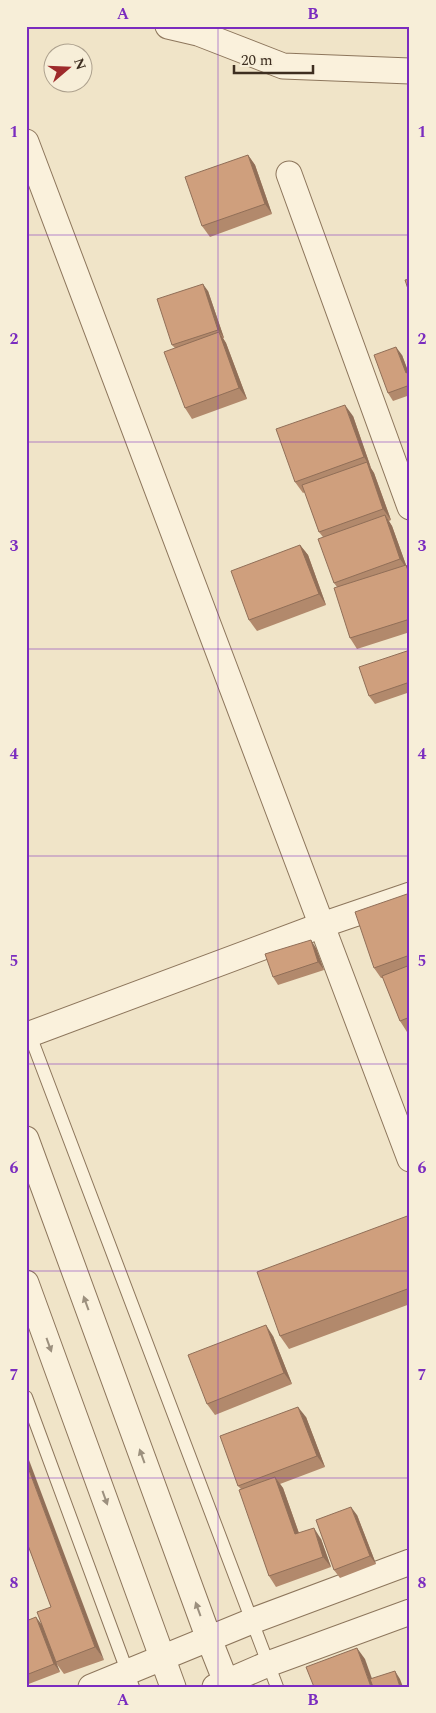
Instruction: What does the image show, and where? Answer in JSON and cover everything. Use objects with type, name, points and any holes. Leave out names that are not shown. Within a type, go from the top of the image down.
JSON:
[{"type":"street","points":[[168,26],[198,34],[283,66],[410,71]]},
{"type":"street","points":[[26,142],[410,1159]]},
{"type":"street","points":[[289,174],[410,507]]},
{"type":"street","points":[[28,1030],[410,895]]},
{"type":"street","points":[[26,1139],[209,1639],[223,1685],[268,1664],[410,1612]]},
{"type":"street","points":[[26,1283],[173,1687]]},
{"type":"street","points":[[91,1687],[130,1680],[162,1657],[410,1562]]},
{"type":"lane","points":[[28,1030],[277,1687]]},
{"type":"lane","points":[[26,1396],[130,1680]]},
{"type":"building","points":[[248,155],[265,204],[202,226],[185,177]]},
{"type":"building","points":[[410,279],[410,295],[405,280]]},
{"type":"building","points":[[203,284],[218,330],[172,345],[157,299]]},
{"type":"building","points":[[219,332],[239,388],[185,408],[164,352]]},
{"type":"building","points":[[396,347],[406,373],[410,371],[410,385],[388,393],[374,355]]},
{"type":"building","points":[[345,405],[364,457],[295,482],[276,429]]},
{"type":"building","points":[[367,462],[383,509],[319,532],[302,485]]},
{"type":"building","points":[[385,515],[400,559],[334,583],[318,539]]},
{"type":"building","points":[[300,545],[319,594],[249,620],[231,571]]},
{"type":"building","points":[[406,565],[410,576],[410,619],[350,638],[334,588]]},
{"type":"building","points":[[410,650],[410,682],[369,696],[359,667]]},
{"type":"building","points":[[410,893],[410,955],[374,968],[355,912]]},
{"type":"building","points":[[311,940],[318,962],[273,977],[265,954]]},
{"type":"building","points":[[410,965],[410,1017],[400,1021],[382,976]]},
{"type":"building","points":[[410,1215],[410,1288],[280,1336],[257,1272]]},
{"type":"building","points":[[266,1325],[284,1373],[207,1404],[188,1355]]},
{"type":"building","points":[[298,1407],[317,1456],[238,1486],[220,1436]]},
{"type":"building","points":[[26,1462],[95,1647],[56,1662],[37,1612],[51,1607],[26,1540]]},
{"type":"building","points":[[275,1477],[295,1534],[314,1528],[323,1557],[269,1576],[239,1490]]},
{"type":"building","points":[[351,1507],[370,1556],[334,1570],[316,1520]]},
{"type":"building","points":[[36,1617],[54,1664],[26,1675],[26,1621]]},
{"type":"building","points":[[357,1648],[371,1687],[314,1687],[306,1667]]},
{"type":"building","points":[[395,1671],[400,1687],[373,1687],[370,1679]]}]
